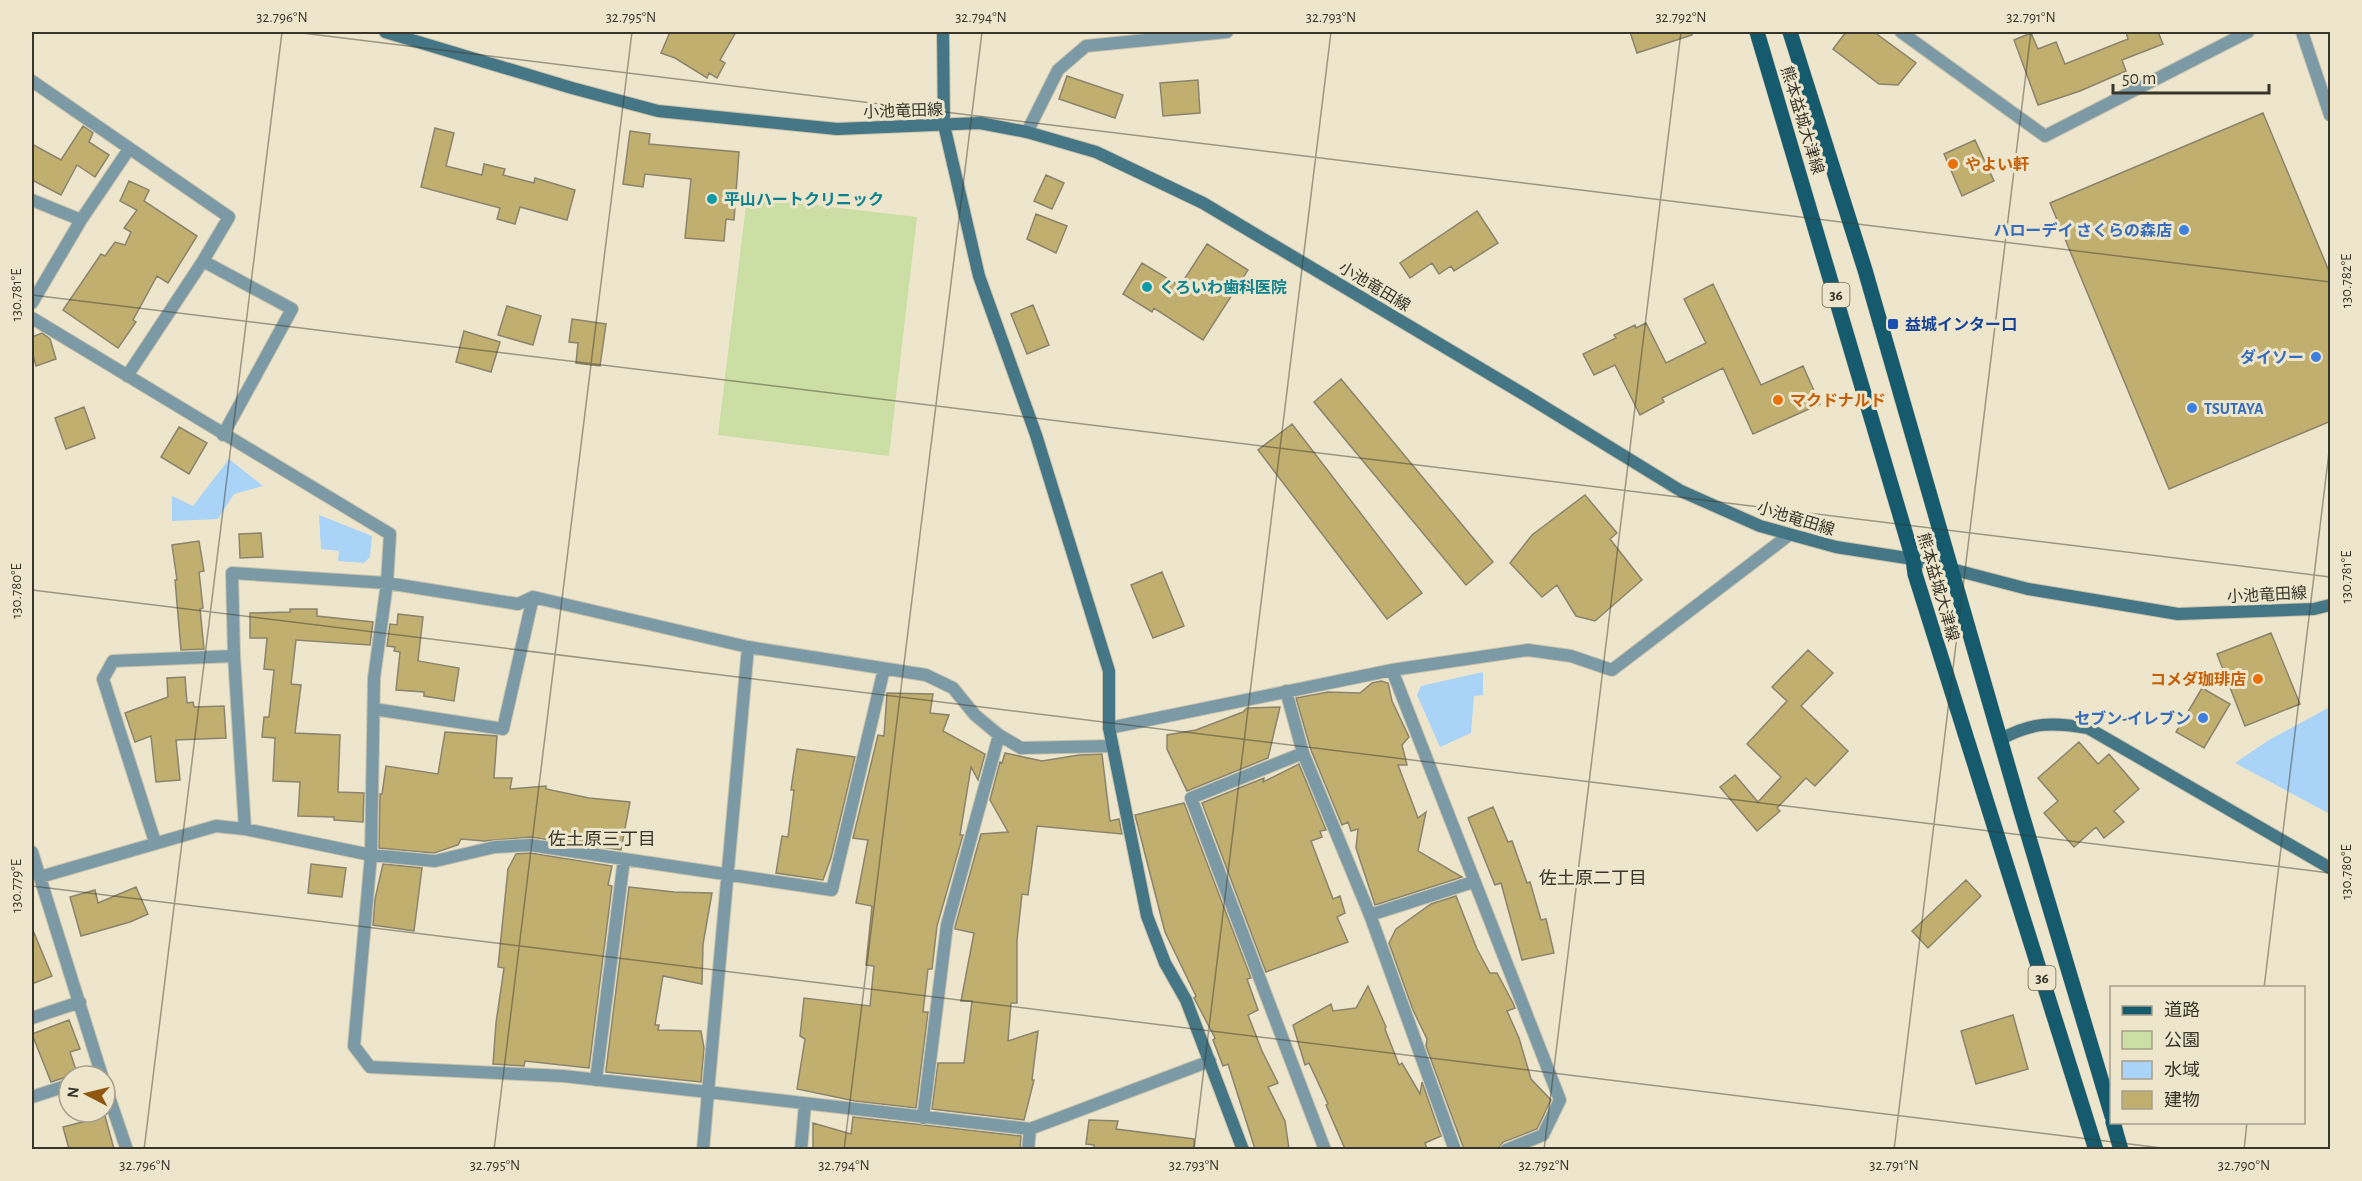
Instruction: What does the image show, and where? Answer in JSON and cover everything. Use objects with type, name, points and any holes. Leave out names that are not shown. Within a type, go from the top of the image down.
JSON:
[{"type":"main road","name":"小池竜田線","points":[[385,32],[572,88],[658,111],[837,129],[980,123],[1027,132],[1096,152],[1203,203],[1681,491],[1760,526],[1789,535],[1836,547],[1913,559],[2028,589],[2178,614],[2314,609],[2331,605]]},
{"type":"main road","points":[[943,32],[944,124],[978,276],[1036,435],[1109,671],[1109,728],[1147,916],[1165,963],[1186,1000],[1243,1149]]},
{"type":"main road","name":"熊本益城大津線","points":[[1757,32],[1954,703],[2096,1149]]},
{"type":"main road","name":"熊本益城大津線","points":[[1790,32],[1865,270],[2110,1109]]},
{"type":"main road","points":[[2001,739],[2021,728],[2058,723],[2088,728],[2331,868]]},
{"type":"main road","points":[[2114,1124],[2121,1149]]},
{"type":"street","points":[[1027,132],[1058,70],[1086,46],[1227,32]]},
{"type":"street","points":[[1901,32],[2045,136],[2248,32]]},
{"type":"street","points":[[2301,32],[2331,115]]},
{"type":"street","points":[[32,81],[228,217],[203,261],[127,376]]},
{"type":"street","points":[[32,303],[81,220],[129,149]]},
{"type":"street","points":[[32,200],[81,220]]},
{"type":"street","points":[[203,261],[292,309],[223,435]]},
{"type":"street","points":[[32,318],[390,534],[387,583],[374,678],[371,855],[354,1046],[370,1067],[563,1076],[1030,1129],[1210,1061]]},
{"type":"street","points":[[1109,728],[1392,670],[1528,650],[1571,656],[1612,670],[1789,535]]},
{"type":"street","points":[[245,829],[234,656],[232,573],[387,583],[518,604],[533,597],[748,647],[926,675],[953,688],[975,715],[999,735],[1021,748],[1112,746]]},
{"type":"street","points":[[374,709],[503,729],[533,597]]},
{"type":"street","points":[[703,1149],[748,647]]},
{"type":"street","points":[[155,842],[103,679],[113,661],[234,656]]},
{"type":"street","points":[[40,878],[155,842],[216,826],[245,829],[371,855],[435,861],[495,847],[530,845],[832,891],[884,669]]},
{"type":"street","points":[[1392,670],[1560,1100],[1543,1135],[1506,1149]]},
{"type":"street","points":[[1286,692],[1303,753],[1370,915],[1455,1149]]},
{"type":"street","points":[[923,1118],[947,925],[999,735]]},
{"type":"street","points":[[1303,753],[1191,798],[1325,1149]]},
{"type":"street","points":[[32,852],[98,1064]]},
{"type":"street","points":[[596,1080],[624,859]]},
{"type":"street","points":[[1370,915],[1473,882]]},
{"type":"street","points":[[32,1018],[80,1002]]},
{"type":"street","points":[[32,1097],[57,1089]]},
{"type":"street","points":[[801,1149],[805,1104]]},
{"type":"street","points":[[117,1121],[127,1149]]},
{"type":"street","points":[[1028,1149],[1030,1129]]},
{"type":"green space","points":[[747,197],[917,217],[889,456],[718,435]]},
{"type":"water","points":[[229,459],[263,486],[234,494],[218,519],[172,521],[172,496],[193,506]]},
{"type":"water","points":[[319,515],[372,536],[370,557],[364,563],[338,561],[339,551],[321,549]]},
{"type":"water","points":[[1483,672],[1483,695],[1474,696],[1471,733],[1440,747],[1417,695],[1421,686]]},
{"type":"water","points":[[2330,707],[2330,814],[2235,763],[2269,740]]},
{"type":"building","points":[[670,32],[736,32],[720,60],[725,63],[717,78],[709,73],[707,78],[675,58],[661,53]]},
{"type":"building","points":[[1630,32],[1692,32],[1692,35],[1637,53]]},
{"type":"building","points":[[1846,32],[1874,32],[1916,63],[1898,85],[1879,84],[1833,49]]},
{"type":"building","points":[[2126,32],[2158,32],[2163,44],[2122,60],[2126,71],[2080,91],[2038,105],[2014,40],[2031,33],[2038,49],[2056,42],[2065,64],[2128,39]]},
{"type":"building","points":[[1067,76],[1123,95],[1115,118],[1059,99]]},
{"type":"building","points":[[1198,80],[1200,113],[1163,116],[1160,83]]},
{"type":"building","points":[[2263,113],[2331,276],[2331,421],[2169,489],[2050,203]]},
{"type":"building","points":[[83,126],[93,133],[89,142],[109,155],[95,177],[77,165],[61,195],[32,180],[32,144],[61,160]]},
{"type":"building","points":[[435,128],[454,133],[446,166],[482,175],[484,164],[505,169],[503,175],[534,183],[535,178],[575,190],[567,220],[520,207],[515,224],[497,219],[500,208],[421,187]]},
{"type":"building","name":"平山ハートクリニック","points":[[630,131],[650,134],[649,144],[739,152],[734,220],[726,219],[724,241],[685,238],[691,179],[645,174],[643,187],[623,184]]},
{"type":"building","points":[[1975,140],[1994,181],[1962,196],[1944,154]]},
{"type":"building","points":[[1046,175],[1064,183],[1052,209],[1034,201]]},
{"type":"building","points":[[129,181],[149,190],[144,201],[197,236],[168,283],[157,276],[133,320],[136,322],[118,348],[63,310],[101,254],[105,256],[115,242],[125,245],[131,232],[124,228],[137,210],[120,201]]},
{"type":"building","points":[[1477,211],[1498,243],[1454,271],[1451,266],[1439,274],[1432,263],[1410,278],[1400,263]]},
{"type":"building","points":[[1036,214],[1067,226],[1056,253],[1027,239]]},
{"type":"building","points":[[1207,244],[1248,270],[1203,340],[1154,308],[1152,312],[1123,294],[1142,263],[1180,286]]},
{"type":"building","points":[[1713,284],[1761,385],[1803,366],[1820,404],[1753,434],[1723,368],[1662,398],[1664,402],[1640,415],[1615,365],[1594,375],[1583,354],[1616,338],[1614,335],[1635,325],[1636,328],[1646,323],[1666,363],[1706,343],[1684,299]]},
{"type":"building","points":[[1033,305],[1049,345],[1027,354],[1011,314]]},
{"type":"building","points":[[507,306],[541,316],[533,345],[498,335]]},
{"type":"building","points":[[572,319],[606,324],[600,366],[576,363],[578,343],[569,342]]},
{"type":"building","points":[[464,331],[500,342],[491,372],[456,362]]},
{"type":"building","points":[[42,333],[50,339],[56,359],[36,366],[32,351],[32,337]]},
{"type":"building","points":[[1341,379],[1493,562],[1466,585],[1314,402]]},
{"type":"building","points":[[84,407],[95,438],[66,449],[55,418]]},
{"type":"building","points":[[1292,424],[1422,593],[1387,619],[1258,450]]},
{"type":"building","points":[[179,427],[207,443],[189,474],[161,457]]},
{"type":"building","points":[[1585,495],[1617,533],[1610,539],[1642,580],[1595,621],[1576,616],[1557,585],[1542,597],[1510,563],[1532,535]]},
{"type":"building","points":[[261,533],[263,557],[240,558],[239,534]]},
{"type":"building","points":[[199,541],[204,571],[199,572],[204,649],[181,650],[175,580],[177,580],[172,545]]},
{"type":"building","points":[[1162,572],[1184,626],[1153,638],[1131,585]]},
{"type":"building","points":[[290,609],[317,609],[317,616],[373,622],[370,645],[296,640],[291,684],[301,685],[295,733],[340,735],[338,792],[364,793],[363,822],[334,820],[334,817],[298,816],[300,782],[273,781],[275,738],[262,737],[264,717],[269,717],[274,670],[264,669],[267,638],[250,638],[250,613],[290,612]]},
{"type":"building","points":[[398,614],[423,617],[418,661],[459,668],[454,701],[424,696],[424,692],[396,690],[400,652],[394,651],[395,647],[387,646],[390,624],[397,625]]},
{"type":"building","name":"コメダ珈琲店","points":[[2271,633],[2300,704],[2245,726],[2217,654]]},
{"type":"building","points":[[1808,650],[1833,673],[1801,706],[1848,751],[1815,786],[1806,778],[1777,808],[1780,811],[1757,831],[1720,787],[1735,775],[1758,802],[1781,777],[1747,744],[1787,701],[1772,687]]},
{"type":"building","points":[[185,677],[187,703],[193,702],[194,707],[224,706],[226,738],[176,740],[180,780],[156,782],[151,736],[135,742],[125,713],[168,697],[167,678]]},
{"type":"building","points":[[1381,681],[1388,683],[1392,701],[1409,737],[1402,745],[1407,765],[1398,765],[1418,818],[1426,812],[1418,851],[1462,877],[1375,905],[1356,848],[1358,829],[1351,831],[1348,822],[1342,825],[1311,750],[1296,698],[1328,692],[1360,693],[1372,683]]},
{"type":"building","name":"セブン-イレブン","points":[[2202,688],[2230,704],[2204,748],[2176,732]]},
{"type":"building","points":[[887,693],[933,694],[930,713],[949,715],[943,731],[985,754],[978,780],[971,767],[960,835],[963,835],[937,926],[932,969],[928,969],[923,1012],[928,1012],[916,1108],[855,1101],[797,1089],[805,1039],[800,1036],[804,998],[870,1006],[874,966],[866,965],[872,906],[856,903],[868,840],[853,838],[878,735],[884,736]]},
{"type":"building","points":[[1280,707],[1268,758],[1187,791],[1167,749],[1167,735],[1196,730],[1243,712],[1247,708]]},
{"type":"building","points":[[445,732],[497,736],[494,778],[512,778],[510,789],[546,786],[546,789],[589,798],[630,802],[621,850],[530,837],[484,841],[461,839],[458,845],[434,853],[379,848],[380,794],[382,794],[386,766],[438,774]]},
{"type":"building","points":[[2079,742],[2098,764],[2109,754],[2139,789],[2114,811],[2124,822],[2104,838],[2096,827],[2074,847],[2044,813],[2058,801],[2038,778]]},
{"type":"building","points":[[797,749],[855,757],[831,858],[823,880],[776,873],[782,836],[788,837]]},
{"type":"building","points":[[1005,753],[1042,761],[1102,754],[1110,821],[1119,819],[1122,834],[1037,826],[1028,895],[1022,894],[1017,940],[1017,1003],[1011,1003],[1008,1041],[1038,1031],[1032,1080],[1034,1080],[1024,1120],[932,1109],[938,1063],[964,1063],[972,1001],[961,1001],[974,933],[955,929],[955,927],[981,834],[1008,832],[990,800],[1000,762],[1002,763]]},
{"type":"building","points":[[1299,764],[1326,830],[1320,831],[1322,837],[1311,841],[1333,899],[1340,896],[1345,913],[1337,917],[1348,942],[1266,972],[1202,803],[1264,778],[1263,782]]},
{"type":"building","points":[[1184,803],[1251,978],[1247,979],[1258,1010],[1248,1015],[1278,1083],[1268,1087],[1285,1121],[1289,1149],[1255,1149],[1228,1064],[1223,1066],[1213,1040],[1215,1038],[1194,998],[1196,996],[1165,932],[1135,815]]},
{"type":"building","points":[[1493,807],[1508,842],[1512,841],[1527,883],[1530,882],[1541,920],[1546,919],[1554,953],[1522,960],[1501,883],[1495,885],[1468,818]]},
{"type":"building","points":[[530,853],[612,866],[608,885],[612,886],[589,1068],[525,1061],[524,1066],[493,1064],[504,968],[498,967],[508,869],[516,854]]},
{"type":"building","points":[[311,864],[346,868],[342,897],[308,893]]},
{"type":"building","points":[[383,864],[422,868],[414,931],[373,925],[375,899]]},
{"type":"building","points":[[1966,880],[1981,896],[1928,948],[1912,931]]},
{"type":"building","points":[[136,887],[148,914],[130,922],[81,936],[70,897],[95,890],[98,903]]},
{"type":"building","points":[[629,887],[712,893],[703,944],[702,984],[663,976],[655,1025],[659,1025],[658,1030],[701,1031],[704,1048],[701,1082],[606,1072]]},
{"type":"building","points":[[1456,896],[1477,949],[1490,973],[1497,973],[1513,1003],[1515,1008],[1507,1011],[1519,1038],[1531,1079],[1551,1100],[1537,1129],[1503,1142],[1498,1149],[1464,1149],[1426,1046],[1427,1039],[1413,1010],[1389,943],[1396,929],[1431,904]]},
{"type":"building","points":[[32,928],[52,976],[32,984]]},
{"type":"building","points":[[1368,986],[1399,1065],[1402,1063],[1420,1094],[1422,1082],[1441,1136],[1425,1143],[1427,1149],[1345,1149],[1309,1063],[1305,1065],[1293,1025],[1331,1004],[1333,1011],[1356,1008]]},
{"type":"building","points":[[2013,1015],[2028,1069],[1976,1084],[1961,1031]]},
{"type":"building","points":[[69,1020],[80,1049],[70,1052],[74,1064],[57,1064],[57,1080],[51,1082],[32,1034]]},
{"type":"building","points":[[853,1117],[1021,1136],[1020,1149],[813,1149],[813,1123],[851,1134]]},
{"type":"building","points":[[1089,1120],[1118,1121],[1116,1129],[1194,1139],[1194,1149],[1094,1149],[1094,1145],[1086,1144]]},
{"type":"building","points":[[74,1124],[107,1124],[114,1149],[69,1149],[63,1127]]},
{"type":"place","name":"やよい軒","points":[[1953,164]]},
{"type":"place","name":"平山ハートクリニック","points":[[712,199]]},
{"type":"place","name":"ハローデイ さくらの森店","points":[[2184,230]]},
{"type":"place","name":"くろいわ歯科医院","points":[[1147,287]]},
{"type":"place","name":"益城インター口","points":[[1893,324]]},
{"type":"place","name":"ダイソー","points":[[2316,357]]},
{"type":"place","name":"マクドナルド","points":[[1778,400]]},
{"type":"place","name":"TSUTAYA","points":[[2192,408]]},
{"type":"place","name":"コメダ珈琲店","points":[[2258,679]]},
{"type":"place","name":"セブン-イレブン","points":[[2203,718]]},
{"type":"district","name":"佐土原三丁目","points":[[602,839]]},
{"type":"district","name":"佐土原二丁目","points":[[1593,878]]}]
